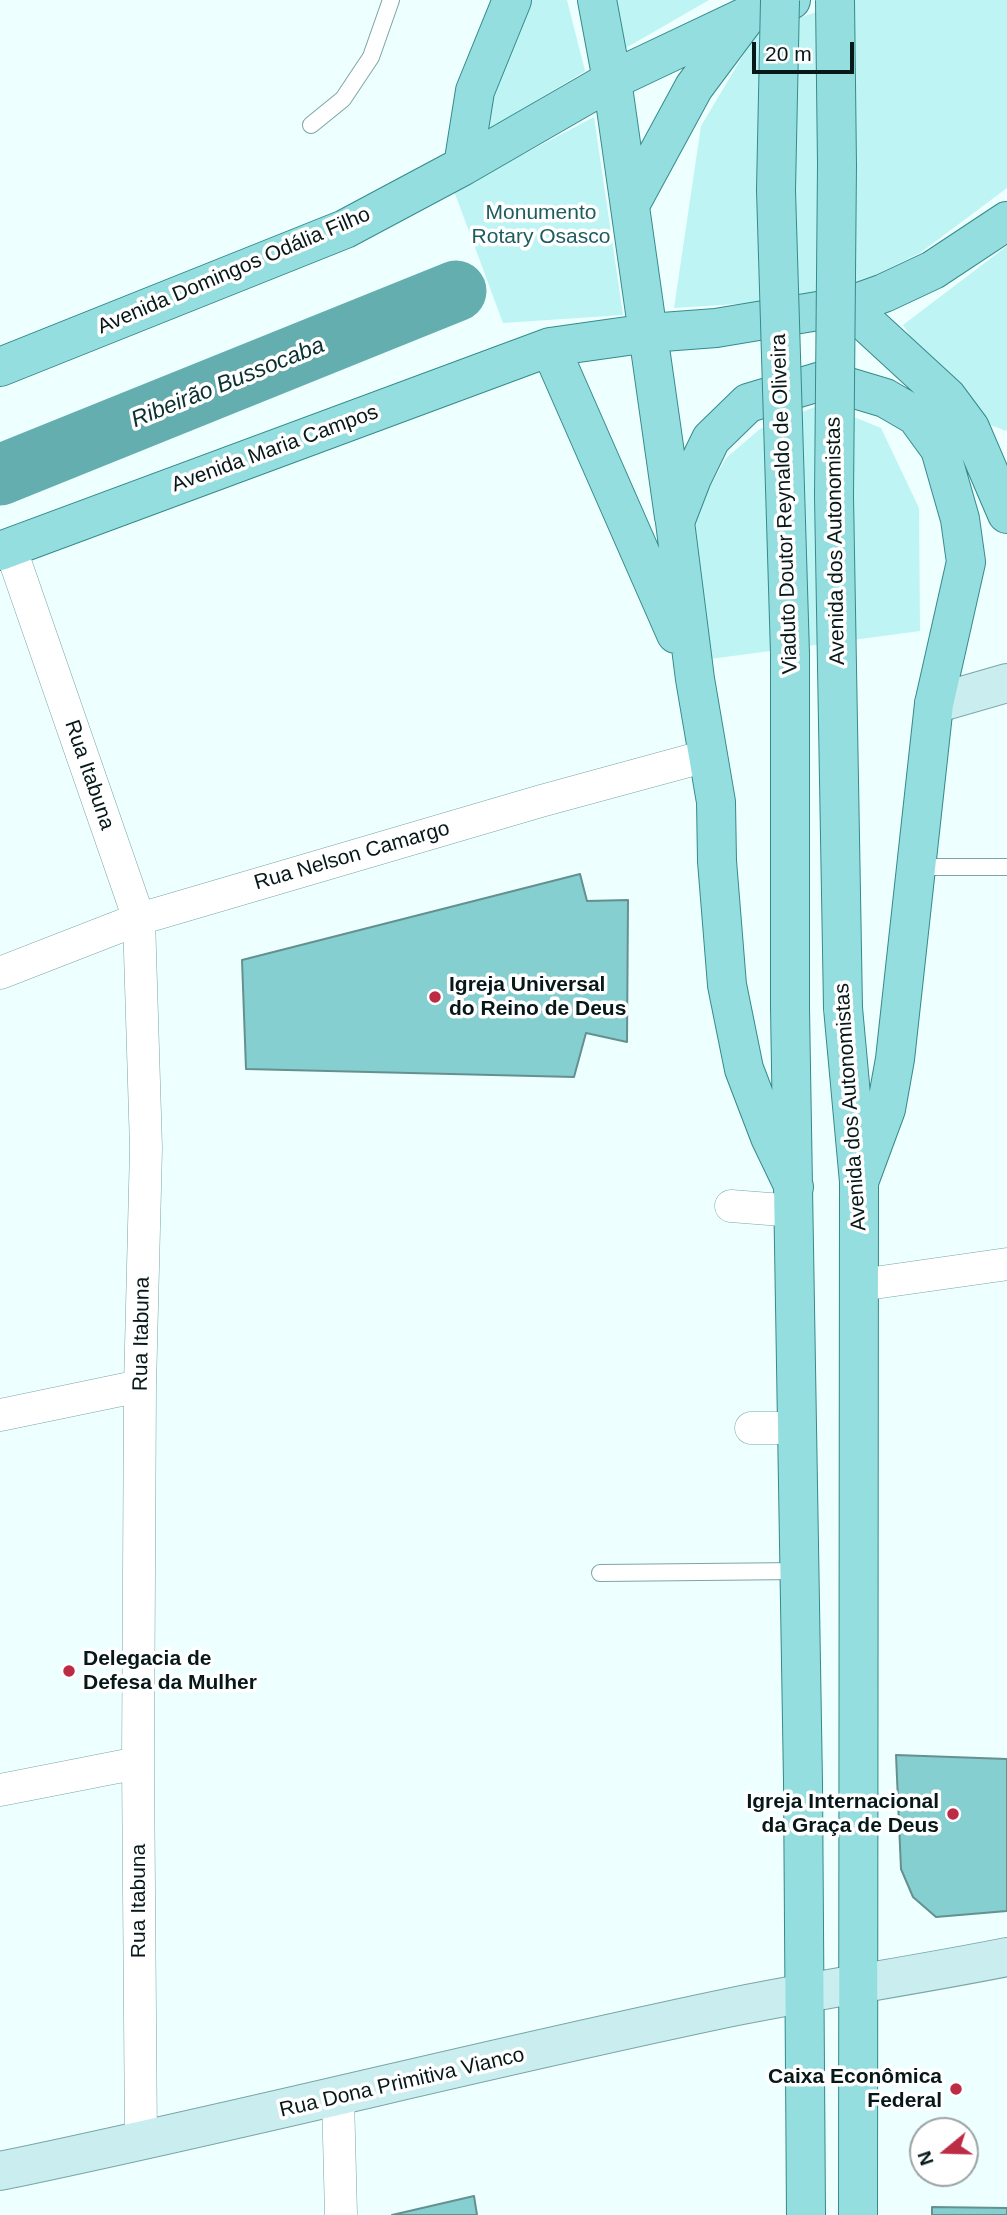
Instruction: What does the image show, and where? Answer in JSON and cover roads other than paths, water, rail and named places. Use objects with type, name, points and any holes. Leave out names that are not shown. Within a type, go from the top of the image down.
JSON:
[{"type":"main road","points":[[463,166],[475,92],[512,0]]},
{"type":"main road","points":[[597,0],[612,80],[649,333],[695,679],[710,755],[716,802],[717,861],[727,985],[744,1069],[795,1199],[806,2215]]},
{"type":"main road","name":"Avenida Domingos Odália Filho","points":[[0,367],[345,229],[463,166],[612,80],[763,8],[791,0]]},
{"type":"main road","name":"Avenida dos Autonomistas","points":[[835,0],[838,165],[834,496],[844,1008],[859,1182],[859,2215]]},
{"type":"main road","points":[[630,205],[694,87],[763,8]]},
{"type":"main road","name":"Viaduto Doutor Reynaldo de Oliveira","points":[[763,8],[776,190],[790,654],[790,1008],[795,1199]]},
{"type":"main road","name":"Avenida Maria Campos","points":[[5,549],[550,347],[649,333],[716,328],[848,306],[933,270],[1007,221]]},
{"type":"main road","points":[[848,306],[947,397],[971,428],[1003,495],[966,562],[934,704],[893,1072],[886,1109],[859,1182]]},
{"type":"main road","points":[[550,347],[695,679]]},
{"type":"main road","points":[[675,522],[711,439],[748,403],[825,380],[885,398],[916,416],[940,449],[960,519],[966,562]]},
{"type":"main road","points":[[934,704],[1007,683]]},
{"type":"main road","name":"Rua Dona Primitiva Vianco","points":[[0,2171],[141,2142],[803,1993],[1007,1957]]},
{"type":"street","name":"Rua Itabuna","points":[[5,549],[139,919],[146,1148],[140,1386],[138,1763],[141,2142]]},
{"type":"street","name":"Rua Nelson Camargo","points":[[0,973],[139,919],[541,801],[710,755]]},
{"type":"street","points":[[731,1206],[795,1199]]},
{"type":"street","points":[[860,1285],[1007,1265]]},
{"type":"street","points":[[0,1415],[140,1386]]},
{"type":"street","points":[[751,1428],[797,1428]]},
{"type":"street","points":[[0,1790],[138,1763]]},
{"type":"street","points":[[338,2097],[341,2215]]},
{"type":"lane","points":[[311,125],[343,99],[371,57],[391,0]]},
{"type":"lane","points":[[917,867],[1007,867]]},
{"type":"lane","points":[[600,1573],[800,1571]]},
{"type":"waterway","name":"Ribeirão Bussocaba","points":[[0,475],[456,291]]},
{"type":"place","name":"Igreja Universal do Reino de Deus","points":[[435,997]]},
{"type":"place","name":"Delegacia de Defesa da Mulher","points":[[69,1671]]},
{"type":"place","name":"Igreja Internacional da Graça de Deus","points":[[953,1814]]},
{"type":"place","name":"Caixa Econômica Federal","points":[[956,2089]]},
{"type":"park label","name":"Monumento Rotary Osasco","points":[[541,225]]}]
